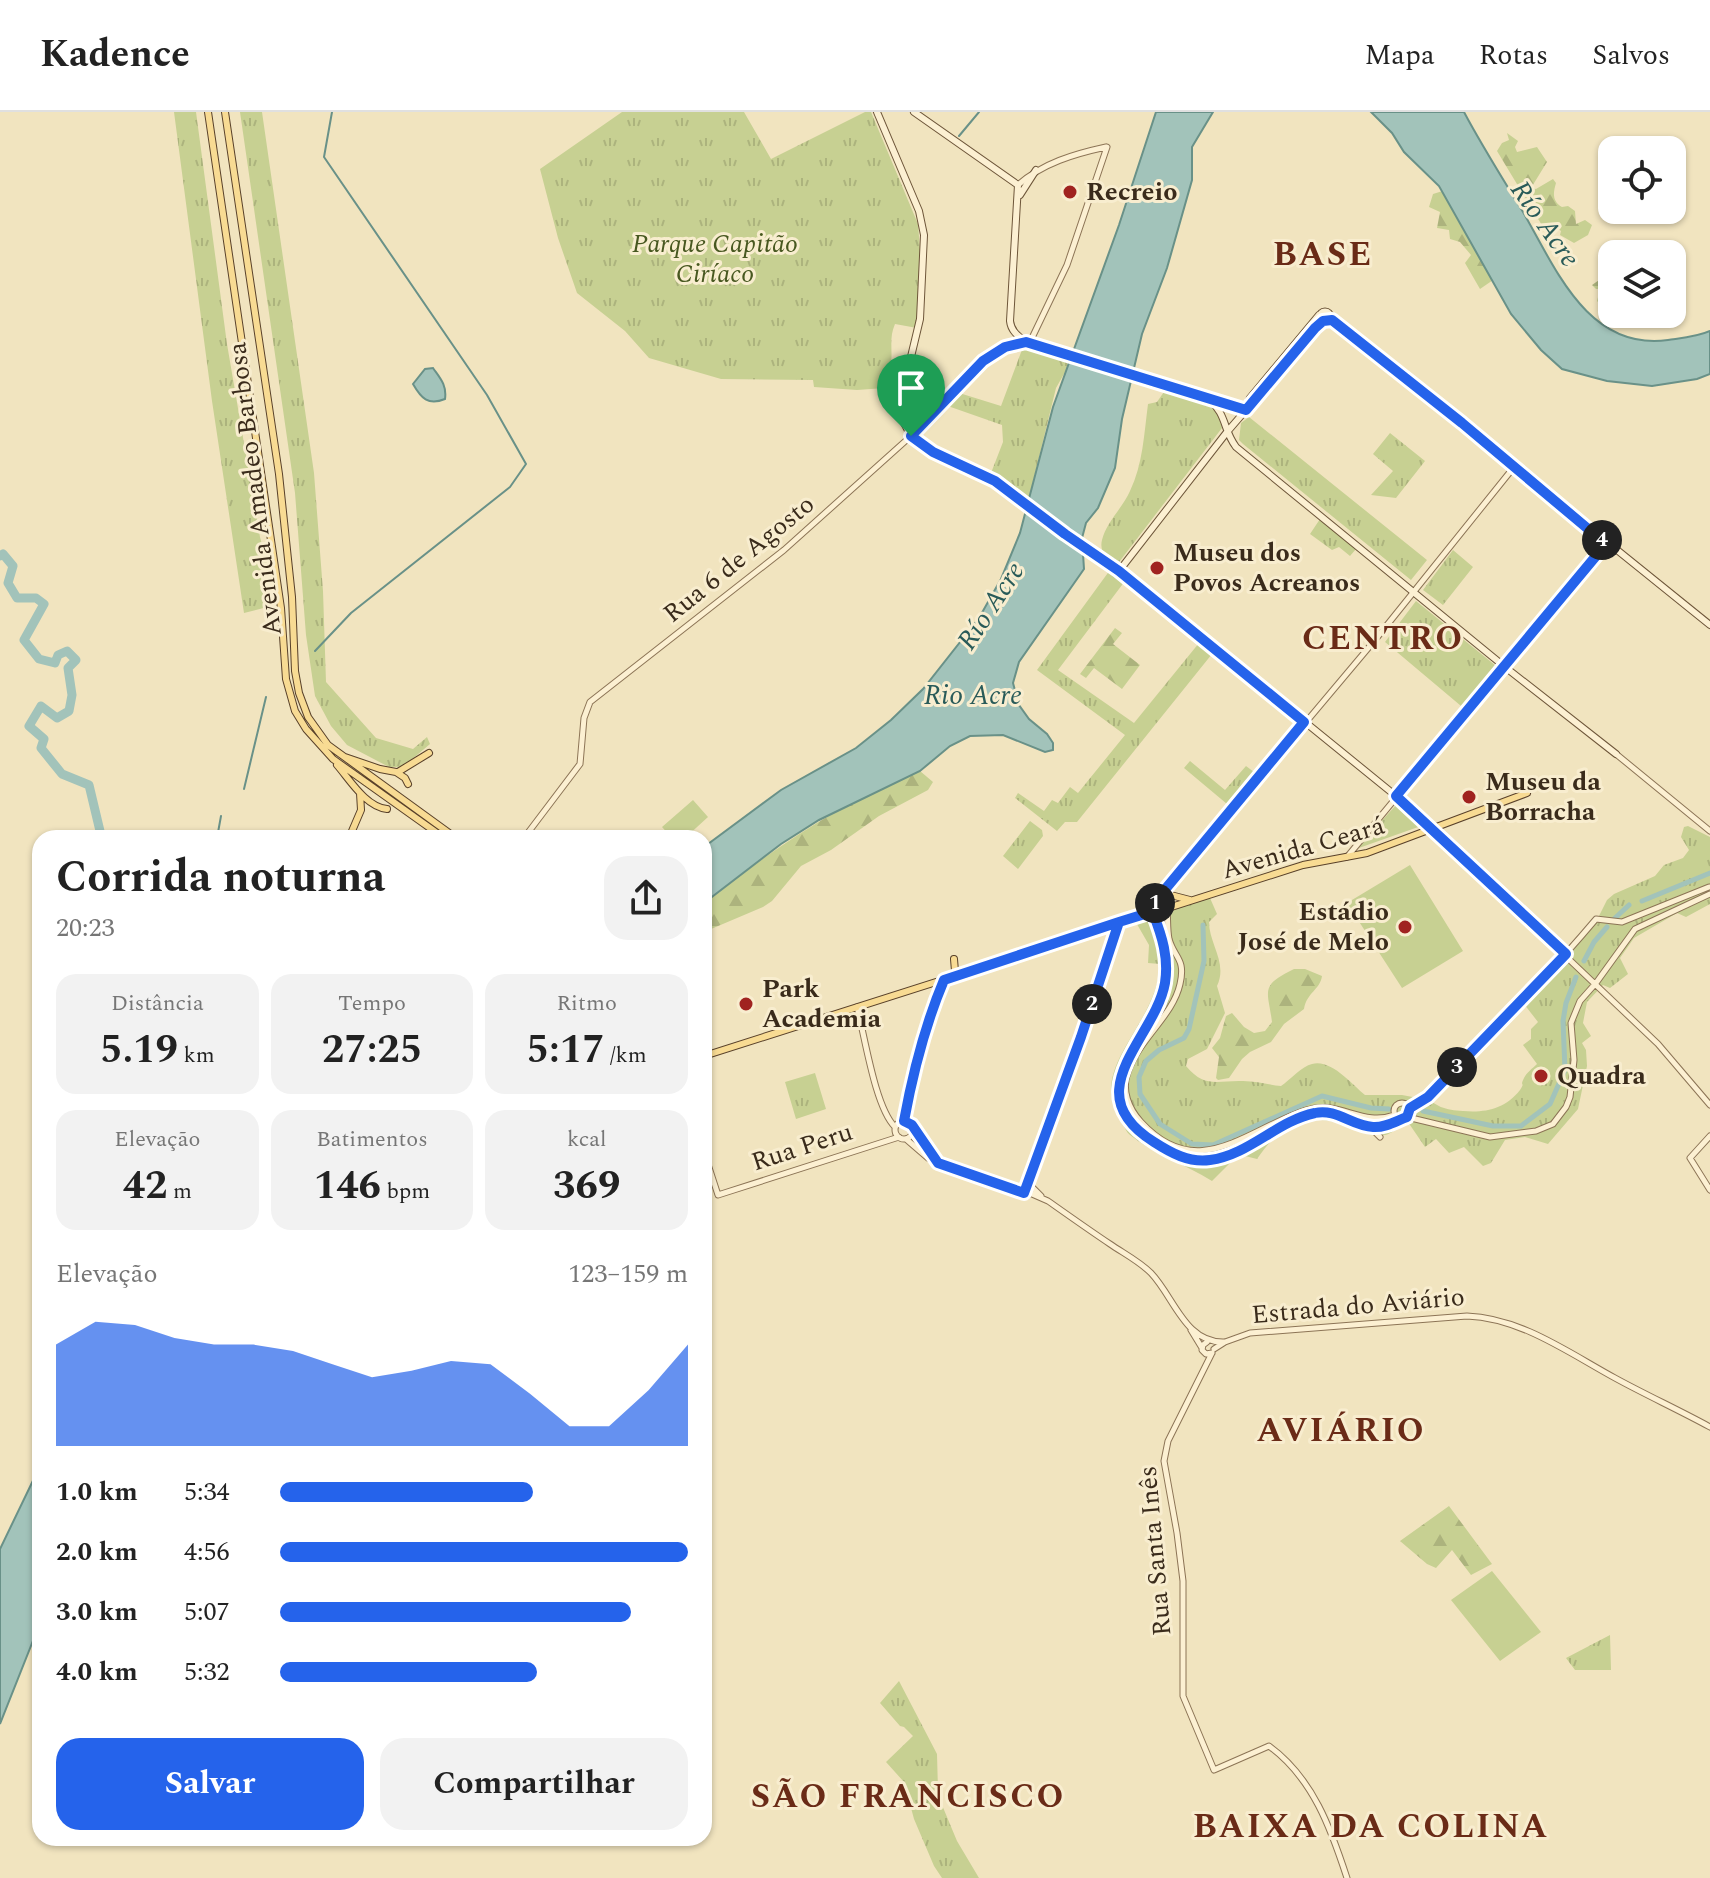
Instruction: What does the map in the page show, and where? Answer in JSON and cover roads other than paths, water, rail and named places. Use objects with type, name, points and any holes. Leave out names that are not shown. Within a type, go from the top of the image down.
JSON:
[{"type":"main road","name":"Avenida Amadeo Barbosa","points":[[208,112],[281,608],[283,663],[289,691],[306,729],[333,759],[385,790]]},
{"type":"main road","name":"Avenida Amadeo Barbosa","points":[[225,112],[283,500],[299,693],[312,724],[328,745],[440,830]]},
{"type":"main road","points":[[878,113],[919,211],[924,235],[920,319],[899,407],[911,436],[933,452],[995,481],[1116,569],[1396,796],[1432,829]]},
{"type":"main road","points":[[913,113],[1018,185],[1012,330],[1031,342],[1246,410]]},
{"type":"main road","points":[[1019,199],[1036,170]]},
{"type":"main road","points":[[236,308],[243,302],[253,303]]},
{"type":"main road","points":[[1116,569],[1246,410],[1250,398],[1321,318],[1322,311],[1329,313],[1332,320],[1710,625]]},
{"type":"main road","name":"Rua 6 de Agosto","points":[[911,436],[983,361],[1005,347],[1031,342]]},
{"type":"main road","points":[[1208,398],[1223,415],[1227,432],[1236,447],[1616,754]]},
{"type":"main road","points":[[251,417],[260,420],[270,416]]},
{"type":"main road","points":[[396,772],[429,753]]},
{"type":"main road","points":[[341,757],[396,772],[408,784]]},
{"type":"main road","points":[[333,759],[360,793],[387,809]]},
{"type":"main road","points":[[352,830],[361,810],[360,793]]},
{"type":"main road","name":"Avenida Ceará","points":[[712,1053],[963,974],[1150,910],[1167,909],[1303,865],[1367,853],[1527,793]]},
{"type":"main road","points":[[1163,893],[1194,900]]},
{"type":"main road","points":[[954,959],[955,971],[963,974]]},
{"type":"street","points":[[1018,185],[1036,170],[1073,155],[1107,147],[1067,265],[1031,342]]},
{"type":"street","name":"Rua 6 de Agosto","points":[[530,830],[580,764],[584,718],[590,702],[784,550],[911,436]]},
{"type":"street","points":[[1380,1137],[1368,1127],[1334,1114],[1314,1113],[1235,1153],[1208,1161],[1184,1158],[1148,1138],[1128,1118],[1121,1101],[1119,1084],[1130,1054],[1162,995],[1166,958],[1163,939],[1150,910],[1514,467]]},
{"type":"street","points":[[1346,858],[1606,544]]},
{"type":"street","points":[[1616,754],[1710,831]]},
{"type":"street","points":[[1432,829],[1658,1044],[1710,1105]]},
{"type":"street","points":[[1368,1127],[1384,1126],[1404,1118],[1410,1108],[1428,1097],[1596,919],[1622,922],[1710,889]]},
{"type":"street","points":[[1167,909],[1169,938],[1179,955],[1181,978],[1177,996],[1144,1040],[1125,1085],[1130,1105],[1152,1133],[1181,1149],[1204,1152],[1228,1146],[1314,1107],[1337,1108],[1377,1120],[1394,1115],[1490,1137],[1536,1131],[1553,1124],[1570,1097],[1574,1060],[1573,1014],[1580,1001],[1635,929],[1710,889]]},
{"type":"street","points":[[1024,1193],[1119,922]]},
{"type":"street","points":[[1166,958],[1171,953],[1179,955]]},
{"type":"street","points":[[895,1127],[904,1121],[912,1076],[944,980]]},
{"type":"street","points":[[857,1007],[885,1114],[903,1138],[933,1160],[1009,1190],[1048,1201]]},
{"type":"street","points":[[1394,1115],[1394,1106],[1399,1102],[1408,1104],[1410,1108]]},
{"type":"street","points":[[904,1121],[910,1123],[933,1160]]},
{"type":"street","points":[[903,1138],[912,1134],[913,1128]]},
{"type":"street","points":[[1710,1136],[1690,1158],[1710,1190]]},
{"type":"street","name":"Rua Peru","points":[[712,1177],[718,1195],[903,1138]]},
{"type":"street","points":[[1029,1176],[1033,1189],[1048,1201],[1150,1272],[1191,1329],[1202,1350]]},
{"type":"street","name":"Estrada do Aviário","points":[[1211,1347],[1250,1333],[1467,1316],[1492,1318],[1554,1342],[1710,1427]]},
{"type":"street","points":[[1191,1329],[1211,1347]]},
{"type":"street","points":[[1202,1350],[1211,1347]]},
{"type":"street","points":[[1202,1350],[1211,1347]]},
{"type":"street","name":"Rua Santa Inês","points":[[1211,1347],[1168,1441],[1164,1461],[1183,1581],[1183,1696],[1214,1770],[1269,1746],[1290,1766],[1315,1797],[1347,1878]]},
{"type":"street","name":"Rua Santa Inês","points":[[1202,1350],[1203,1367]]},
{"type":"water","name":"Rio Acre","points":[[1156,112],[1213,112],[1192,147],[1192,180],[1167,268],[1142,334],[1122,419],[1115,468],[1098,508],[1086,523],[1082,538],[1084,569],[1019,662],[1013,683],[1019,705],[1029,719],[1047,734],[1053,743],[1053,750],[1045,752],[1003,735],[970,736],[950,746],[920,771],[819,820],[781,844],[712,897],[712,841],[781,790],[856,748],[891,720],[923,689],[979,618],[1001,579],[1020,533],[1053,407]]},
{"type":"water","points":[[1371,112],[1464,112],[1548,258],[1578,302],[1598,320],[1598,328],[1609,328],[1640,340],[1668,340],[1710,331],[1710,374],[1652,386],[1607,381],[1562,369],[1541,350],[1511,314],[1439,186],[1404,152],[1392,133]]},
{"type":"water","points":[[433,368],[445,390],[445,399],[434,402],[422,397],[413,384],[425,369]]},
{"type":"water","points":[[32,1483],[32,1643],[0,1724],[0,1549]]},
{"type":"waterway","points":[[315,651],[351,613],[510,487],[526,464],[487,395],[324,157],[332,112]]},
{"type":"waterway","points":[[959,136],[979,112]]},
{"type":"waterway","points":[[0,556],[3,554],[13,566],[8,583],[17,598],[36,598],[44,604],[24,640],[39,659],[55,663],[58,655],[67,651],[76,660],[68,668],[72,695],[69,711],[57,718],[41,706],[29,726],[44,739],[41,748],[62,774],[89,785],[100,830]]},
{"type":"waterway","points":[[244,789],[266,697]]},
{"type":"waterway","points":[[218,830],[221,816]]},
{"type":"waterway","points":[[1642,901],[1710,873]]},
{"type":"waterway","points":[[1614,919],[1629,905]]},
{"type":"waterway","points":[[1203,925],[1204,961],[1189,1029],[1184,1038],[1159,1050],[1146,1061],[1139,1077],[1140,1094],[1160,1124],[1192,1144],[1213,1145],[1322,1096],[1371,1108],[1389,1109]]},
{"type":"waterway","points":[[1584,961],[1607,927]]},
{"type":"waterway","points":[[1423,1111],[1493,1126],[1521,1126],[1550,1104],[1565,1070],[1563,1021],[1576,977]]},
{"type":"place","name":"Recreio","points":[[1070,192]]},
{"type":"place","name":"Museu dos Povos Acreanos","points":[[1157,568]]},
{"type":"place","name":"Museu da Borracha","points":[[1469,797]]},
{"type":"place","name":"Estádio José de Melo","points":[[1405,927]]},
{"type":"place","name":"Park Academia","points":[[746,1004]]},
{"type":"place","name":"Quadra","points":[[1541,1076]]},
{"type":"district","name":"BASE","points":[[1323,255]]},
{"type":"district","name":"CENTRO","points":[[1383,639]]},
{"type":"district","name":"AVIÁRIO","points":[[1341,1431]]},
{"type":"district","name":"SÃO FRANCISCO","points":[[908,1797]]},
{"type":"district","name":"BAIXA DA COLINA","points":[[1371,1827]]},
{"type":"water label","name":"Río Acre","points":[[1545,224]]},
{"type":"water label","name":"Río Acre","points":[[991,606]]},
{"type":"park label","name":"Parque Capitão Ciríaco","points":[[715,259]]}]
